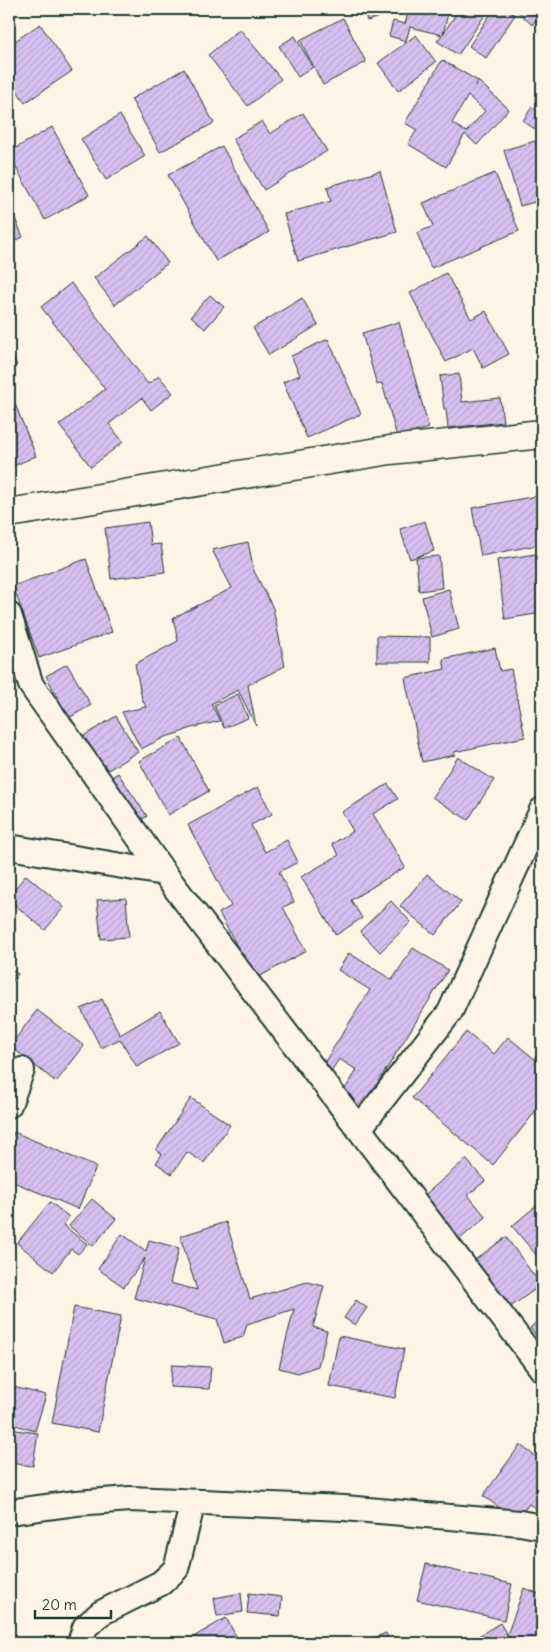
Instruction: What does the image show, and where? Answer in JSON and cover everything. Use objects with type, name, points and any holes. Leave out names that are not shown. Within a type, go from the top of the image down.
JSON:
[{"type":"street","points":[[9,513],[390,450],[542,434]]},
{"type":"street","points":[[9,615],[30,685],[164,873],[542,1370]]},
{"type":"street","points":[[359,1129],[450,1012],[542,810]]},
{"type":"street","points":[[9,847],[164,873]]},
{"type":"street","points":[[9,1105],[22,1070]]},
{"type":"street","points":[[9,1512],[76,1503],[130,1499],[344,1508],[520,1523],[542,1527]]},
{"type":"street","points":[[80,1643],[84,1627],[101,1613],[161,1583],[176,1569],[193,1502]]},
{"type":"building","points":[[364,9],[401,9],[402,10],[367,21]]},
{"type":"building","points":[[409,9],[449,9],[443,34],[459,9],[489,9],[458,55],[437,41],[442,35],[410,27],[406,41],[389,36],[393,21],[405,24]]},
{"type":"building","points":[[494,9],[506,9],[515,15],[486,58],[469,46]]},
{"type":"building","points":[[515,9],[542,9],[542,14],[532,25]]},
{"type":"building","points":[[343,18],[366,62],[323,85],[300,40]]},
{"type":"building","points":[[40,24],[72,71],[25,103],[9,78],[9,45]]},
{"type":"building","points":[[240,29],[281,79],[248,106],[208,55]]},
{"type":"building","points":[[416,35],[436,62],[398,91],[378,63]]},
{"type":"building","points":[[295,36],[313,67],[298,77],[279,46]]},
{"type":"building","points":[[442,60],[478,81],[509,109],[477,145],[465,134],[446,167],[408,144],[417,130],[405,123]],"holes":[[[468,96],[485,111],[466,132],[452,123]]]},
{"type":"building","points":[[184,69],[214,123],[160,152],[131,99]]},
{"type":"building","points":[[532,107],[542,115],[542,134],[523,121]]},
{"type":"building","points":[[303,113],[327,151],[264,190],[233,139],[262,121],[270,134]]},
{"type":"building","points":[[120,115],[145,156],[106,180],[81,139]]},
{"type":"building","points":[[52,127],[89,195],[45,220],[9,152]]},
{"type":"building","points":[[535,141],[540,157],[542,156],[542,200],[520,206],[504,150]]},
{"type":"building","points":[[222,146],[269,232],[216,261],[168,175]]},
{"type":"building","points":[[380,171],[397,232],[298,261],[284,214],[331,201],[327,187]]},
{"type":"building","points":[[495,173],[519,231],[431,268],[417,233],[433,226],[423,203]]},
{"type":"building","points":[[9,205],[23,237],[9,244]]},
{"type":"building","points":[[148,236],[168,263],[115,305],[94,278]]},
{"type":"building","points":[[446,273],[471,319],[486,311],[509,354],[483,368],[473,348],[446,362],[410,293]]},
{"type":"building","points":[[71,283],[148,384],[159,376],[173,393],[151,410],[142,398],[109,424],[123,442],[91,467],[59,425],[105,389],[41,307]]},
{"type":"building","points":[[210,295],[224,307],[205,329],[191,316]]},
{"type":"building","points":[[302,298],[318,325],[269,355],[253,328]]},
{"type":"building","points":[[399,322],[429,428],[397,437],[382,383],[377,385],[362,333]]},
{"type":"building","points":[[328,339],[361,414],[307,438],[283,382],[300,375],[291,356]]},
{"type":"building","points":[[9,350],[17,365],[9,370]]},
{"type":"building","points":[[459,374],[462,402],[500,398],[503,422],[448,428],[440,376]]},
{"type":"building","points":[[11,394],[36,456],[9,468],[9,395]]},
{"type":"building","points":[[542,495],[542,544],[481,556],[472,508]]},
{"type":"building","points":[[425,521],[434,551],[410,559],[400,529]]},
{"type":"building","points":[[148,522],[151,545],[161,544],[165,572],[111,579],[105,528]]},
{"type":"building","points":[[248,542],[254,571],[273,608],[285,666],[248,685],[256,726],[238,690],[211,704],[220,721],[165,737],[141,749],[122,712],[146,707],[142,699],[135,664],[178,641],[173,618],[232,588],[212,550]]},
{"type":"building","points":[[542,553],[542,613],[505,619],[497,560]]},
{"type":"building","points":[[439,556],[442,588],[419,591],[416,558]]},
{"type":"building","points":[[86,559],[112,632],[39,658],[13,586]]},
{"type":"building","points":[[449,589],[459,629],[432,637],[422,597]]},
{"type":"building","points":[[377,636],[430,637],[430,662],[377,662]]},
{"type":"building","points":[[495,648],[500,671],[511,669],[525,737],[454,752],[455,755],[422,762],[405,678],[445,669],[443,659]]},
{"type":"building","points":[[67,664],[91,705],[69,718],[46,676]]},
{"type":"building","points":[[238,694],[248,718],[224,728],[214,705]]},
{"type":"building","points":[[116,716],[138,752],[103,773],[82,737]]},
{"type":"building","points":[[181,738],[209,791],[168,815],[139,761]]},
{"type":"building","points":[[458,757],[494,780],[468,820],[432,797]]},
{"type":"building","points":[[118,773],[147,816],[127,830],[97,786]]},
{"type":"building","points":[[388,784],[398,799],[373,814],[405,867],[351,900],[362,918],[336,935],[301,877],[339,855],[332,844],[353,831],[342,812]]},
{"type":"building","points":[[258,787],[272,814],[251,825],[265,852],[287,840],[298,862],[279,872],[294,902],[283,907],[306,951],[255,979],[219,913],[231,906],[188,825]]},
{"type":"building","points":[[427,874],[461,902],[435,935],[400,906]]},
{"type":"building","points":[[26,875],[64,907],[45,930],[9,900],[9,896]]},
{"type":"building","points":[[126,898],[129,937],[101,939],[97,900]]},
{"type":"building","points":[[391,901],[411,922],[380,952],[360,931]]},
{"type":"building","points":[[413,948],[448,970],[356,1118],[335,1105],[357,1070],[339,1059],[331,1071],[322,1066],[370,990],[338,970],[349,953],[392,980]]},
{"type":"building","points":[[9,967],[18,974],[9,986]]},
{"type":"building","points":[[102,999],[120,1035],[160,1011],[179,1043],[137,1067],[120,1039],[101,1048],[81,1009]]},
{"type":"building","points":[[37,1010],[84,1046],[56,1082],[10,1046]]},
{"type":"building","points":[[466,1032],[494,1054],[508,1037],[542,1065],[542,1103],[493,1165],[412,1098]]},
{"type":"building","points":[[191,1098],[230,1125],[204,1163],[187,1152],[172,1174],[156,1163],[162,1154],[156,1150]]},
{"type":"building","points":[[14,1132],[96,1167],[78,1209],[9,1180],[9,1145]]},
{"type":"building","points":[[466,1159],[485,1181],[468,1195],[486,1217],[455,1243],[419,1200]]},
{"type":"building","points":[[92,1199],[116,1219],[93,1246],[69,1226]]},
{"type":"building","points":[[542,1201],[542,1262],[512,1226]]},
{"type":"building","points":[[50,1202],[69,1217],[63,1225],[87,1244],[78,1254],[71,1249],[53,1272],[17,1243]]},
{"type":"building","points":[[226,1222],[250,1299],[307,1282],[324,1286],[313,1327],[327,1331],[318,1366],[298,1373],[279,1368],[294,1309],[247,1324],[243,1337],[224,1343],[217,1319],[134,1298],[145,1258],[124,1287],[98,1269],[122,1234],[146,1251],[149,1240],[179,1248],[170,1283],[197,1290],[180,1236]]},
{"type":"building","points":[[506,1237],[541,1285],[502,1313],[468,1265]]},
{"type":"building","points":[[356,1300],[367,1308],[355,1325],[344,1318]]},
{"type":"building","points":[[74,1307],[121,1316],[98,1432],[52,1423]]},
{"type":"building","points":[[542,1317],[542,1343],[530,1328]]},
{"type":"building","points":[[339,1336],[404,1349],[395,1398],[329,1386]]},
{"type":"building","points":[[172,1365],[211,1367],[209,1389],[170,1387]]},
{"type":"building","points":[[9,1386],[46,1395],[35,1431],[9,1423]]},
{"type":"building","points":[[9,1429],[38,1433],[33,1466],[9,1463]]},
{"type":"building","points":[[520,1445],[542,1461],[542,1513],[529,1504],[517,1520],[483,1496]]},
{"type":"building","points":[[426,1564],[512,1584],[504,1620],[417,1600]]},
{"type":"building","points":[[524,1588],[542,1595],[542,1643],[525,1643],[509,1638],[512,1643],[467,1643],[500,1623],[507,1635]]},
{"type":"building","points":[[241,1593],[243,1612],[217,1616],[214,1598]]},
{"type":"building","points":[[249,1593],[282,1597],[280,1616],[247,1613]]},
{"type":"building","points":[[226,1618],[240,1643],[183,1643]]},
{"type":"building","points":[[386,1633],[390,1643],[361,1643]]}]
